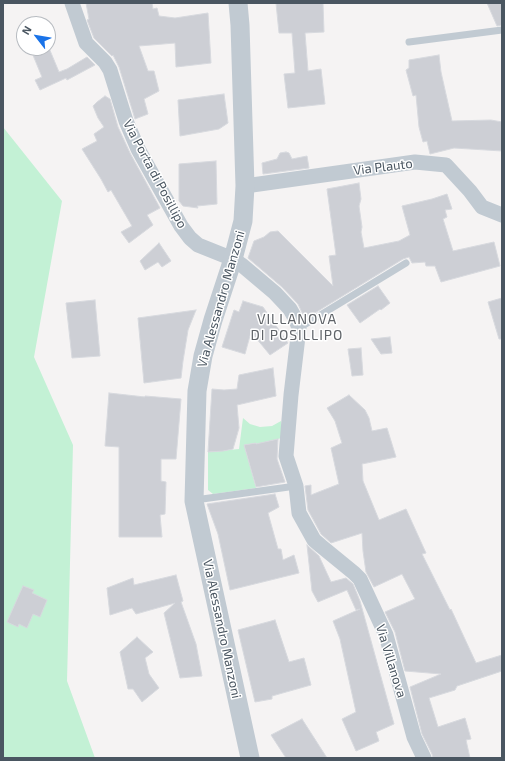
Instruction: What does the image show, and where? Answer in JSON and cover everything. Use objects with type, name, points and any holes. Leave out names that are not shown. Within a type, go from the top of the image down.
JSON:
[{"type":"street","name":"Via Porta di Posillipo","points":[[72,3],[86,43],[105,62],[110,70],[126,121],[138,149],[181,226],[190,238],[198,245],[233,259]]},
{"type":"street","name":"Via Alessandro Manzoni","points":[[238,3],[245,186],[243,221],[233,259],[203,356],[197,391],[194,501],[250,758]]},
{"type":"street","name":"Via Plauto","points":[[245,186],[415,162],[446,165],[470,191],[482,207],[502,215]]},
{"type":"street","points":[[233,259],[275,293],[290,309],[299,328]]},
{"type":"street","name":"Via Villanova","points":[[299,328],[286,456],[296,486],[299,513],[314,540],[360,579],[386,635],[414,737],[424,758]]},
{"type":"lane","points":[[409,42],[502,30]]},
{"type":"lane","points":[[299,328],[406,263]]},
{"type":"lane","points":[[194,501],[296,486]]},
{"type":"green space","points":[[3,127],[62,201],[34,357],[73,445],[67,681],[95,758],[3,758]]},
{"type":"green space","points":[[243,418],[250,424],[260,427],[272,426],[281,421],[282,438],[266,442],[262,464],[256,443],[244,445],[256,488],[213,494],[208,490],[208,452],[239,449]]},
{"type":"building","points":[[86,3],[152,3],[153,9],[157,8],[159,16],[175,18],[208,13],[211,63],[176,67],[175,43],[139,46],[148,71],[154,71],[159,91],[144,99],[148,114],[135,119],[119,67],[113,55],[112,56],[94,38],[87,20],[89,19]]},
{"type":"building","points":[[276,3],[323,3],[324,32],[305,33],[308,71],[321,69],[325,104],[288,108],[284,74],[295,73],[292,33],[279,33]]},
{"type":"building","points":[[487,3],[502,3],[502,25],[497,26]]},
{"type":"building","points":[[439,55],[441,72],[452,121],[491,120],[502,122],[502,151],[454,148],[430,154],[427,141],[423,142],[419,127],[416,95],[413,96],[406,70],[409,68],[409,60]]},
{"type":"building","points":[[33,56],[52,56],[59,72],[87,57],[95,65],[67,80],[66,78],[40,90],[35,80],[42,77]]},
{"type":"building","points":[[224,94],[228,123],[219,129],[180,136],[178,100]]},
{"type":"building","points":[[105,96],[110,99],[118,127],[130,153],[160,208],[147,215],[153,225],[129,243],[121,232],[132,226],[111,190],[108,192],[82,149],[97,141],[94,134],[104,127],[93,106]]},
{"type":"building","points":[[280,153],[289,153],[292,159],[307,156],[309,168],[263,174],[262,163],[277,159]]},
{"type":"building","points":[[216,161],[217,204],[197,206],[198,208],[183,206],[179,201],[179,164]]},
{"type":"building","points":[[359,183],[361,199],[359,206],[362,227],[361,232],[364,248],[399,241],[410,235],[402,206],[447,194],[452,209],[445,210],[447,217],[443,219],[453,251],[494,242],[500,266],[441,282],[435,266],[426,266],[425,262],[412,263],[409,257],[403,259],[305,319],[298,304],[282,287],[248,258],[254,241],[264,237],[270,232],[278,231],[333,286],[329,256],[336,255],[327,189]]},
{"type":"building","points":[[159,243],[171,261],[162,267],[158,262],[145,270],[140,261]]},
{"type":"building","points":[[378,286],[390,303],[360,323],[347,305]]},
{"type":"building","points":[[502,298],[502,339],[499,339],[488,302]]},
{"type":"building","points":[[95,300],[100,356],[72,358],[66,303]]},
{"type":"building","points":[[243,301],[263,307],[288,343],[270,355],[251,332],[245,354],[222,347],[234,310],[239,312]]},
{"type":"building","points":[[196,310],[188,330],[181,378],[144,383],[138,318]]},
{"type":"building","points":[[390,337],[392,353],[381,354],[371,339]]},
{"type":"building","points":[[361,348],[363,375],[352,376],[348,349]]},
{"type":"building","points":[[273,368],[276,396],[237,405],[239,428],[233,449],[208,452],[212,389],[237,389],[239,375]]},
{"type":"building","points":[[109,393],[181,399],[176,459],[161,459],[161,481],[166,482],[165,514],[160,515],[162,537],[119,537],[119,447],[105,446]]},
{"type":"building","points":[[349,395],[365,410],[369,418],[372,431],[387,428],[396,457],[362,464],[363,481],[379,520],[406,509],[426,553],[422,554],[450,610],[451,609],[476,663],[502,655],[502,671],[457,686],[455,690],[429,698],[438,727],[465,718],[471,739],[466,740],[470,758],[433,758],[422,734],[410,687],[441,674],[405,671],[395,632],[385,612],[415,599],[402,574],[374,587],[366,572],[362,533],[331,543],[321,534],[308,510],[305,486],[311,485],[311,495],[339,484],[331,448],[342,443],[335,421],[327,408]]},
{"type":"building","points":[[278,439],[277,459],[285,482],[256,487],[244,445]]},
{"type":"building","points":[[275,494],[279,507],[268,513],[278,549],[281,549],[283,560],[294,555],[299,573],[230,590],[218,534],[207,504]]},
{"type":"building","points":[[307,545],[319,556],[331,582],[346,578],[353,584],[360,601],[394,724],[376,732],[379,741],[356,751],[342,719],[356,712],[340,639],[333,621],[360,609],[356,610],[347,590],[318,602],[312,591]]},
{"type":"building","points":[[176,575],[183,601],[181,602],[196,644],[202,676],[180,678],[164,613],[175,603],[136,614],[132,608],[110,615],[107,588],[133,578],[134,585]]},
{"type":"building","points":[[23,586],[34,590],[32,593],[47,600],[40,617],[33,614],[27,628],[19,624],[18,627],[7,622]]},
{"type":"building","points":[[275,620],[289,662],[304,658],[311,685],[272,696],[272,699],[255,702],[238,630]]},
{"type":"building","points":[[137,637],[153,652],[145,658],[149,674],[159,688],[142,702],[133,689],[128,689],[120,652]]},
{"type":"building","points":[[302,719],[327,758],[286,758],[271,735]]},
{"type":"district","name":"VILLANOVA DI POSILLIPO","points":[[297,328]]}]
